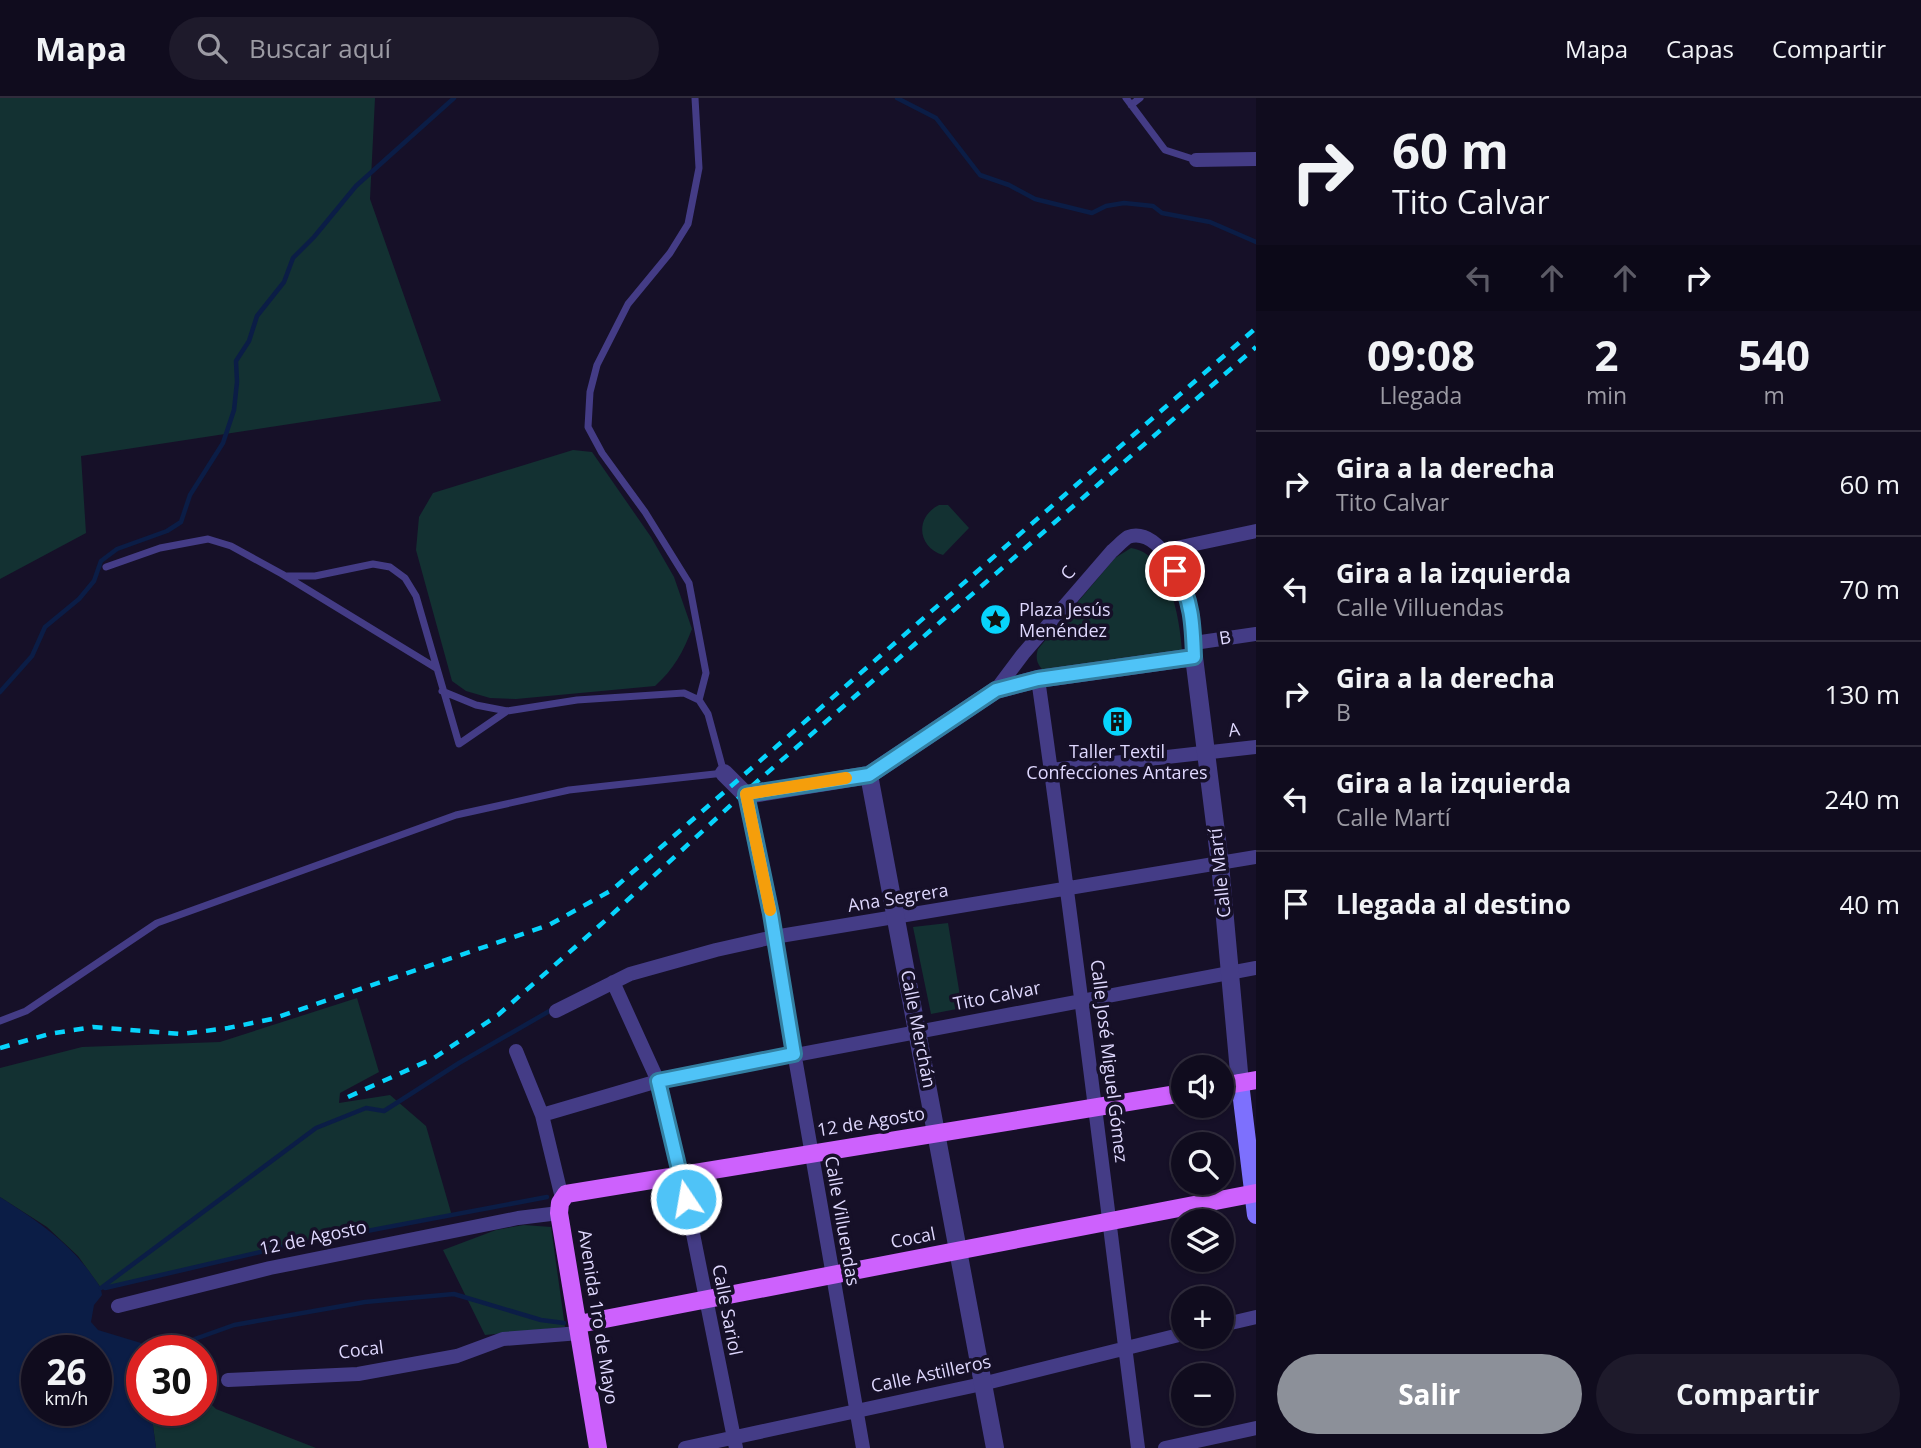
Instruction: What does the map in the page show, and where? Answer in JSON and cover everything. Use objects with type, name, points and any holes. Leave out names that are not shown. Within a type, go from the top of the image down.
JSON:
[{"type":"main road","name":"Calle Martí","points":[[1248,1082],[1256,1215]]},
{"type":"main road","name":"12 de Agosto","points":[[562,1202],[681,1174],[1171,1095]]},
{"type":"main road","name":"Cocal","points":[[579,1328],[706,1300],[1255,1193]]},
{"type":"main road","name":"Avenida 1ro de Mayo","points":[[562,1202],[598,1448]]},
{"type":"street","points":[[1196,160],[1256,159]]},
{"type":"street","name":"C","points":[[996,690],[1023,654],[1112,551],[1128,537],[1141,536],[1158,546],[1256,531]]},
{"type":"street","name":"Calle Martí","points":[[1158,546],[1184,585],[1193,617],[1194,650],[1231,972],[1248,1082]]},
{"type":"street","name":"B","points":[[745,794],[869,775],[996,690],[1038,679],[1194,650],[1256,634]]},
{"type":"street","name":"Calle José Miguel Gómez","points":[[1038,679],[1097,1107],[1108,1220],[1138,1448]]},
{"type":"street","name":"A","points":[[1051,770],[1256,747]]},
{"type":"street","points":[[724,773],[745,794]]},
{"type":"street","name":"Calle Merchán","points":[[869,775],[995,1448]]},
{"type":"street","name":"Calle Villuendas","points":[[745,794],[774,937],[863,1448]]},
{"type":"street","name":"Ana Segrera","points":[[556,1011],[630,974],[774,937],[1256,858]]},
{"type":"street","name":"Tito Calvar","points":[[542,1115],[658,1081],[1256,968]]},
{"type":"street","name":"Calle Sariol","points":[[613,982],[658,1081],[681,1174],[735,1443]]},
{"type":"street","points":[[516,1051],[542,1115],[562,1202]]},
{"type":"street","name":"12 de Agosto","points":[[118,1306],[270,1268],[505,1221],[562,1202]]},
{"type":"street","points":[[1234,1322],[1256,1317]]},
{"type":"street","name":"Cocal","points":[[228,1380],[358,1374],[457,1356],[503,1339],[579,1328]]},
{"type":"street","name":"Calle Astilleros","points":[[685,1448],[735,1443],[856,1410],[982,1384],[1171,1337]]},
{"type":"street","points":[[1165,1448],[1256,1428]]},
{"type":"lane","points":[[695,98],[699,168],[688,224],[670,253],[628,304],[597,365],[590,392],[588,427],[602,453],[645,512],[689,583],[706,673],[699,700]]},
{"type":"lane","points":[[1140,98],[1128,101],[1165,150],[1196,160]]},
{"type":"lane","points":[[106,567],[160,548],[208,538],[231,545],[436,668]]},
{"type":"lane","points":[[285,576],[315,576],[373,564],[390,567],[405,578],[416,596],[459,744],[507,711]]},
{"type":"lane","points":[[0,1021],[26,1012],[157,923],[456,815],[569,790],[724,773],[708,714],[699,700],[684,693],[577,699],[507,711],[476,705],[442,691]]},
{"type":"green space","points":[[0,98],[375,98],[370,199],[441,401],[81,456],[86,533],[0,579]]},
{"type":"green space","points":[[573,450],[592,452],[651,537],[674,577],[692,629],[689,637],[673,667],[655,686],[516,699],[490,698],[466,691],[452,681],[416,550],[419,517],[433,493]]},
{"type":"green space","points":[[939,505],[948,505],[969,528],[943,555],[928,546],[922,532],[926,517]]},
{"type":"green space","points":[[1131,548],[1144,553],[1155,562],[1163,574],[1175,605],[1182,650],[1045,672],[1037,662],[1038,649],[1115,558]]},
{"type":"green space","points":[[948,923],[962,1008],[931,1014],[913,927]]},
{"type":"green space","points":[[357,998],[379,1072],[340,1093],[339,1103],[390,1095],[426,1126],[452,1216],[282,1247],[101,1288],[78,1256],[47,1227],[0,1197],[0,1068],[82,1047],[220,1042]]},
{"type":"green space","points":[[524,1225],[551,1227],[565,1327],[485,1335],[443,1250],[496,1230]]},
{"type":"green space","points":[[217,1409],[316,1448],[156,1448],[153,1426],[217,1426]]},
{"type":"water","points":[[0,1197],[59,1239],[80,1259],[99,1285],[102,1295],[94,1305],[91,1322],[98,1330],[126,1338],[126,1426],[153,1426],[156,1448],[0,1448]]},
{"type":"waterway","points":[[0,692],[32,656],[45,627],[79,599],[94,581],[101,561],[117,549],[167,531],[181,522],[190,495],[223,443],[234,410],[236,361],[249,341],[257,316],[284,282],[293,258],[356,186],[454,98]]},
{"type":"waterway","points":[[897,98],[936,118],[980,175],[1009,185],[1035,199],[1092,213],[1106,206],[1124,203],[1153,206],[1162,213],[1210,222],[1256,242]]},
{"type":"waterway","points":[[101,1288],[316,1128],[366,1108],[384,1111],[459,1063],[553,1009]]},
{"type":"waterway","points":[[105,1288],[282,1247],[547,1197]]},
{"type":"waterway","points":[[206,1335],[234,1325],[365,1302],[454,1294],[541,1320],[564,1323]]},
{"type":"railway","points":[[0,1048],[49,1034],[93,1027],[182,1034],[272,1019],[549,925],[612,890],[1256,328]]},
{"type":"railway","points":[[348,1097],[434,1058],[498,1015],[744,793],[1256,347]]},
{"type":"slow traffic","points":[[770,910],[746,794],[846,778]]},
{"type":"place","name":"Plaza Jesús Menéndez","points":[[996,620]]},
{"type":"place","name":"Taller Textil Confecciones Antares","points":[[1117,721]]},
{"type":"route","points":[[686,1199],[658,1081],[794,1054],[771,914],[746,794],[869,775],[996,690],[1038,679],[1194,657],[1193,617],[1184,585],[1175,571]]}]
